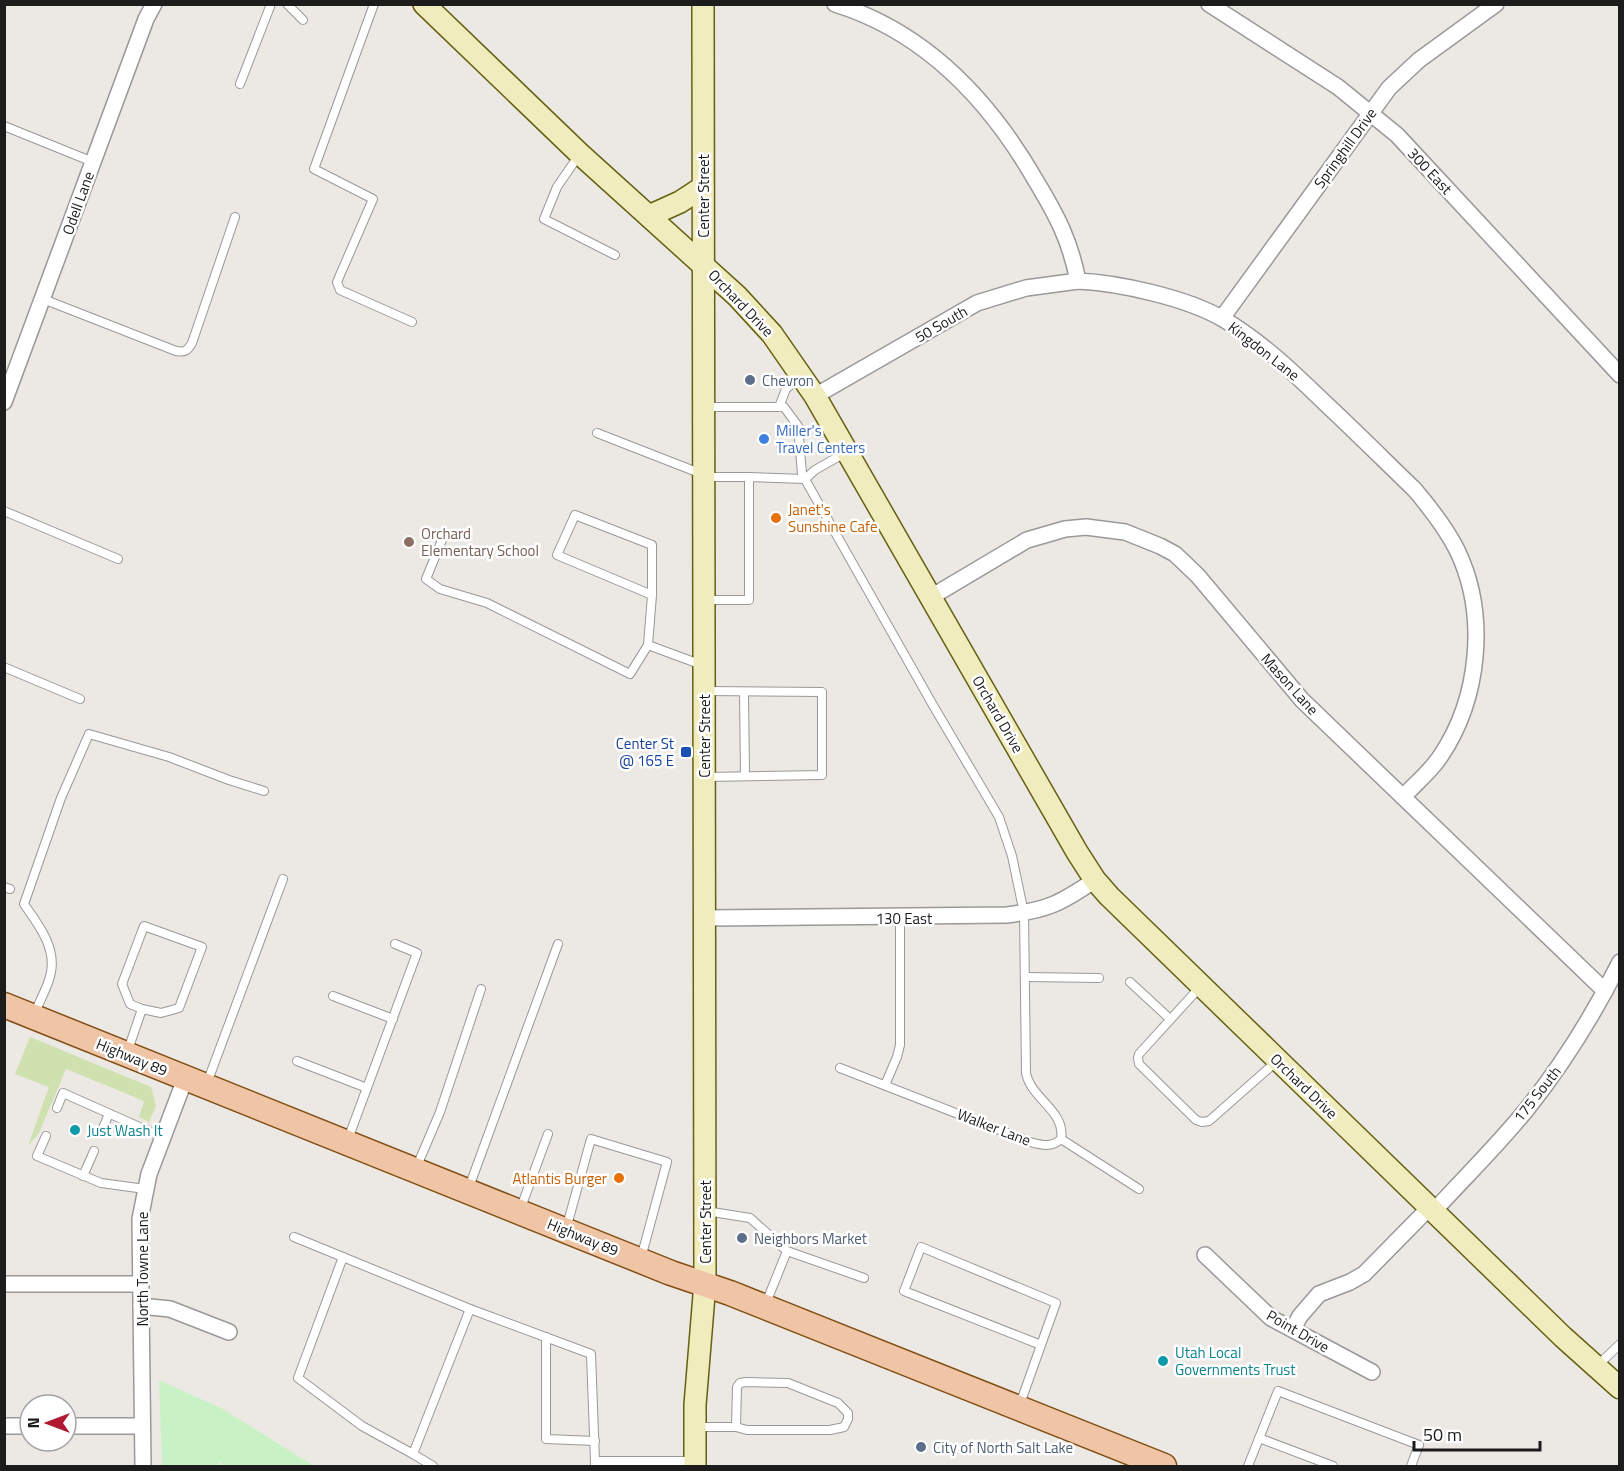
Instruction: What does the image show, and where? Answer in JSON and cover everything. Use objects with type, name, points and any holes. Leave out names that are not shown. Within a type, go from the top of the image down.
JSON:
[{"type":"main road","name":"Orchard Drive","points":[[424,4],[580,154],[737,296],[772,334],[815,396],[1095,880],[1123,912],[1563,1337],[1620,1388]]},
{"type":"main road","name":"Center Street","points":[[695,1464],[695,1427],[705,1283],[703,4]]},
{"type":"main road","points":[[649,216],[680,202],[703,187]]},
{"type":"main road","name":"Highway 89","points":[[4,1005],[1164,1467]]},
{"type":"street","name":"Odell Lane","points":[[4,402],[146,19],[154,4]]},
{"type":"street","points":[[836,4],[878,21],[915,43],[952,71],[982,102],[1012,141],[1060,222],[1071,249],[1078,281]]},
{"type":"street","name":"300 East","points":[[1209,4],[1338,87],[1397,135],[1620,375]]},
{"type":"street","name":"Springhill Drive","points":[[1222,318],[1389,88],[1408,69],[1496,4]]},
{"type":"street","name":"Kingdon Lane","points":[[1078,281],[1112,284],[1144,291],[1190,305],[1222,318],[1289,368],[1415,490],[1432,510],[1458,552],[1473,599],[1476,649],[1473,674],[1464,707],[1451,737],[1440,758],[1403,797]]},
{"type":"street","name":"50 South","points":[[815,396],[978,303],[1026,288],[1078,281]]},
{"type":"street","name":"Mason Lane","points":[[931,597],[1010,549],[1046,533],[1086,527],[1125,532],[1175,554],[1187,564],[1287,684],[1605,991]]},
{"type":"street","name":"130 East","points":[[704,918],[991,917],[1050,908],[1095,880]]},
{"type":"street","name":"175 South","points":[[1293,1329],[1306,1308],[1319,1294],[1364,1275],[1432,1209],[1527,1109],[1572,1048],[1620,962]]},
{"type":"street","name":"North Towne Lane","points":[[143,1467],[140,1219],[145,1189],[162,1137],[196,1083]]},
{"type":"street","name":"Point Drive","points":[[1205,1255],[1271,1318],[1372,1372]]},
{"type":"street","points":[[4,1284],[141,1284]]},
{"type":"street","points":[[141,1306],[170,1309],[229,1332]]},
{"type":"street","points":[[78,1426],[142,1426]]},
{"type":"lane","points":[[240,84],[271,4]]},
{"type":"lane","points":[[287,4],[303,20]]},
{"type":"lane","points":[[374,4],[314,169],[373,199],[337,282],[340,290],[412,322]]},
{"type":"lane","points":[[4,126],[93,162]]},
{"type":"lane","points":[[580,154],[557,187],[544,219],[615,255]]},
{"type":"lane","points":[[43,299],[176,351],[188,350],[235,217]]},
{"type":"lane","points":[[779,407],[786,389],[801,375]]},
{"type":"lane","points":[[703,407],[784,407],[798,426],[802,474],[999,817],[1012,856],[1024,913],[1027,1079],[1035,1093],[1056,1116],[1061,1127],[1061,1138],[1139,1189]]},
{"type":"lane","points":[[597,433],[703,476],[805,479],[815,470],[846,452]]},
{"type":"lane","points":[[703,600],[749,600],[749,477]]},
{"type":"lane","points":[[4,511],[118,559]]},
{"type":"lane","points":[[444,535],[426,579],[440,589],[487,603],[630,674],[648,645],[652,595],[652,545],[575,515],[557,555],[652,595]]},
{"type":"lane","points":[[648,645],[704,666]]},
{"type":"lane","points":[[5,669],[80,699]]},
{"type":"lane","points":[[704,691],[822,692],[822,775],[704,777]]},
{"type":"lane","points":[[744,692],[745,776]]},
{"type":"lane","points":[[33,1016],[51,971],[51,951],[44,934],[24,904],[61,798],[89,734],[169,757],[264,791]]},
{"type":"lane","points":[[196,1083],[283,879]]},
{"type":"lane","points":[[885,1085],[900,1045],[900,918]]},
{"type":"lane","points":[[144,926],[202,947],[179,1008],[161,1013],[142,1009],[130,1004],[122,984],[144,926]]},
{"type":"lane","points":[[347,1143],[417,953],[395,944]]},
{"type":"lane","points":[[468,1191],[558,944]]},
{"type":"lane","points":[[1025,977],[1099,978]]},
{"type":"lane","points":[[1130,982],[1170,1019]]},
{"type":"lane","points":[[1201,986],[1139,1054],[1137,1058],[1139,1064],[1196,1120],[1202,1122],[1209,1120],[1277,1061]]},
{"type":"lane","points":[[416,1171],[440,1112],[481,989]]},
{"type":"lane","points":[[333,996],[393,1019]]},
{"type":"lane","points":[[127,1055],[142,1009]]},
{"type":"lane","points":[[297,1061],[367,1089]]},
{"type":"lane","name":"Walker Lane","points":[[840,1068],[1030,1142],[1048,1145],[1061,1138]]},
{"type":"lane","points":[[57,1108],[63,1093],[162,1137]]},
{"type":"lane","points":[[103,1128],[109,1114]]},
{"type":"lane","points":[[519,1212],[548,1134]]},
{"type":"lane","points":[[46,1136],[37,1156],[101,1184],[145,1189]]},
{"type":"lane","points":[[566,1230],[591,1139],[667,1162],[640,1260]]},
{"type":"lane","points":[[83,1176],[94,1151]]},
{"type":"lane","points":[[705,1211],[750,1218],[787,1251],[864,1278]]},
{"type":"lane","points":[[294,1237],[470,1310],[591,1354],[596,1464],[695,1464]]},
{"type":"lane","points":[[1018,1408],[1041,1345],[1056,1303],[921,1247],[904,1291],[1041,1345]]},
{"type":"lane","points":[[764,1307],[787,1251]]},
{"type":"lane","points":[[343,1257],[298,1378],[362,1426],[434,1467]]},
{"type":"lane","points":[[413,1454],[470,1310]]},
{"type":"lane","points":[[546,1337],[546,1439],[595,1441]]},
{"type":"lane","points":[[1597,1366],[1620,1344]]},
{"type":"lane","points":[[695,1427],[736,1427],[747,1430],[834,1430],[844,1427],[848,1413],[838,1403],[788,1383],[746,1382],[740,1383],[736,1390],[736,1427]]},
{"type":"lane","points":[[1248,1467],[1278,1391],[1419,1445],[1411,1467]]},
{"type":"lane","points":[[1259,1438],[1333,1467]]},
{"type":"green space","points":[[30,1037],[151,1087],[156,1106],[149,1122],[139,1117],[144,1101],[66,1069],[39,1133],[28,1146],[49,1087],[15,1074]]},
{"type":"green space","points":[[159,1380],[221,1408],[314,1466],[226,1466],[219,1462],[219,1466],[162,1466]]},
{"type":"place","name":"Chevron","points":[[750,380]]},
{"type":"place","name":"Miller's Travel Centers","points":[[764,439]]},
{"type":"place","name":"Janet's Sunshine Cafe","points":[[776,518]]},
{"type":"place","name":"Orchard Elementary School","points":[[409,542]]},
{"type":"place","name":"Center St @ 165 E","points":[[686,752]]},
{"type":"place","name":"Just Wash It","points":[[75,1130]]},
{"type":"place","name":"Atlantis Burger","points":[[619,1178]]},
{"type":"place","name":"Neighbors Market","points":[[742,1238]]},
{"type":"place","name":"Utah Local Governments Trust","points":[[1163,1361]]},
{"type":"place","name":"City of North Salt Lake","points":[[921,1447]]}]
